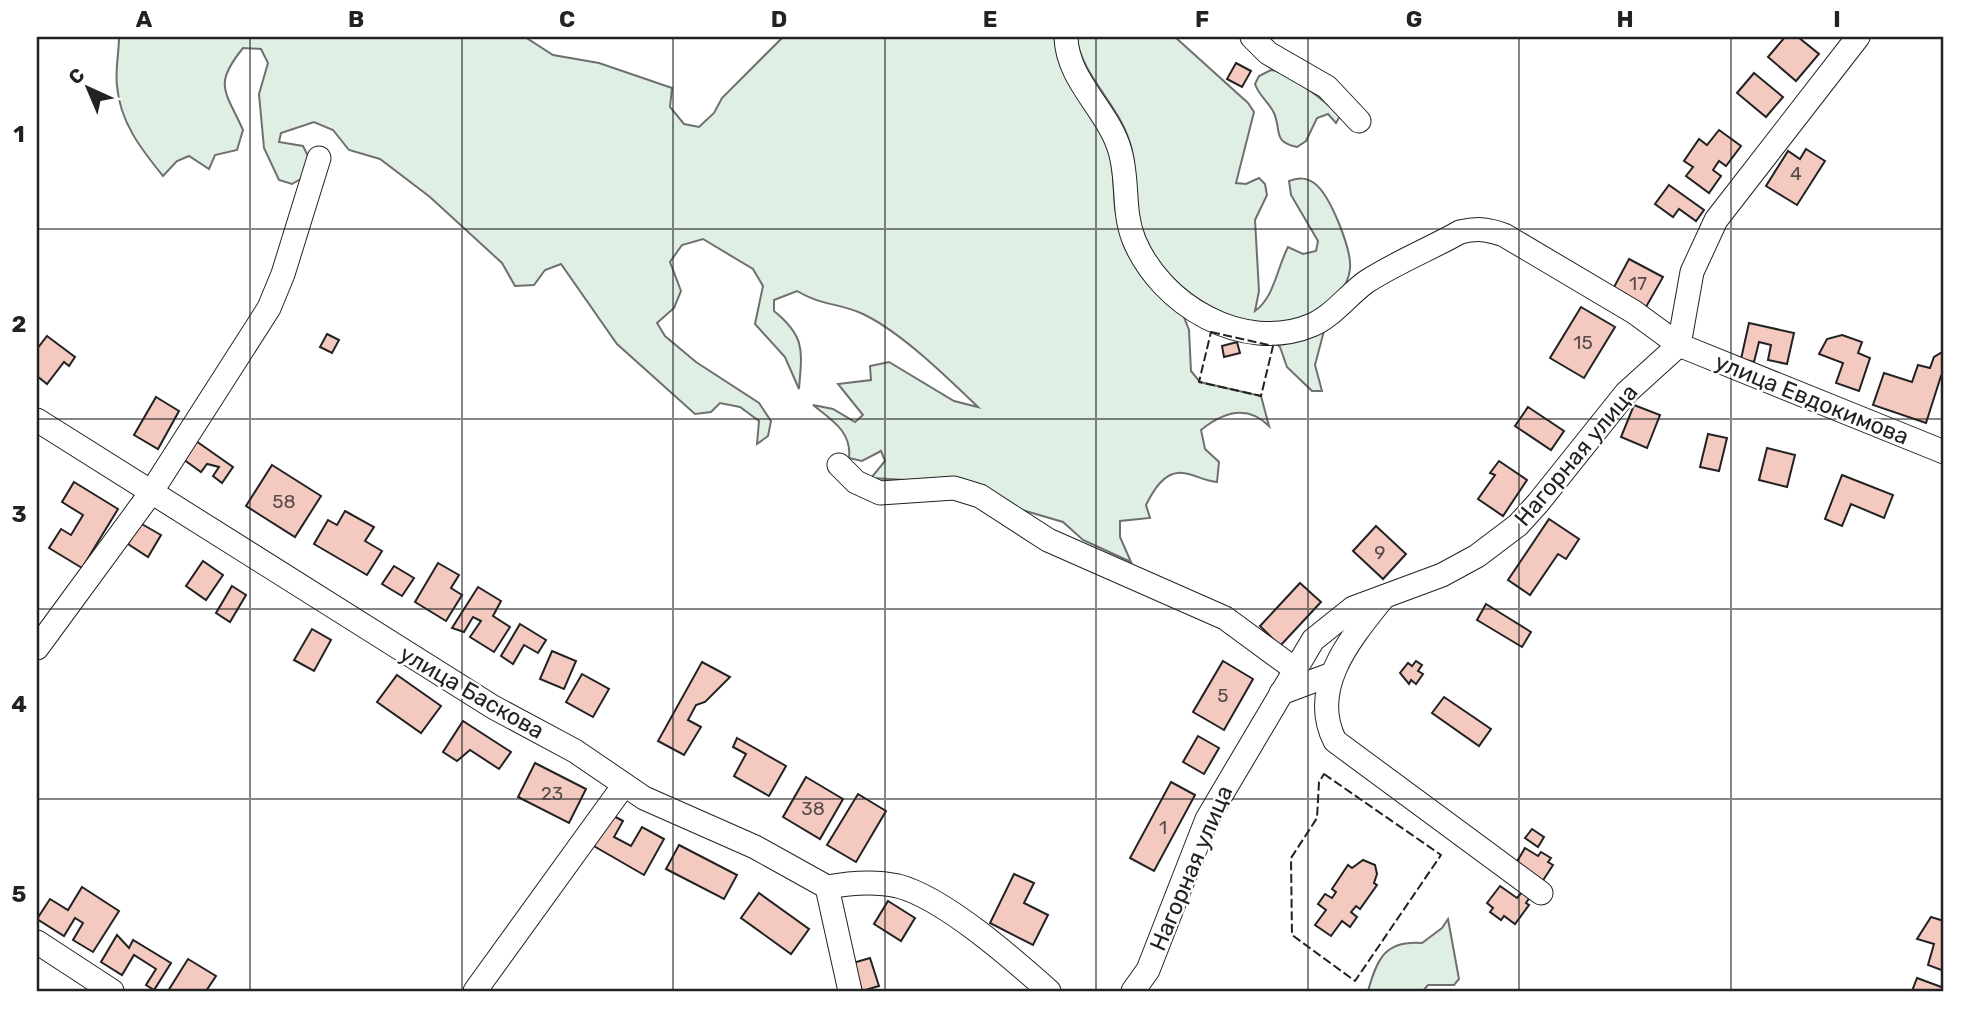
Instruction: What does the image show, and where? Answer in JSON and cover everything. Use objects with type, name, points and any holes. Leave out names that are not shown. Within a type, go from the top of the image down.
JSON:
[{"type":"street","name":"улица Евдокимова","points":[[1066,37],[1073,65],[1120,148],[1127,220],[1141,253],[1166,288],[1186,306],[1213,321],[1254,333],[1274,334],[1313,324],[1367,282],[1460,232],[1477,228],[1504,234],[1634,312],[1679,345],[1944,452]]},
{"type":"street","points":[[1252,37],[1268,53],[1327,87],[1359,121]]},
{"type":"street","points":[[1679,345],[1692,272],[1716,220],[1858,37]]},
{"type":"street","points":[[37,648],[150,494],[269,308],[283,274],[319,158]]},
{"type":"street","name":"Нагорная улица","points":[[1133,991],[1148,970],[1207,819],[1308,647],[1325,628],[1353,608],[1460,566],[1518,525],[1618,402],[1648,370],[1679,345]]},
{"type":"street","name":"улица Баскова","points":[[37,420],[150,494],[493,708],[575,751],[624,785],[664,808],[755,847],[827,887]]},
{"type":"street","points":[[839,465],[856,482],[880,494],[954,488],[980,496],[1048,540],[1225,618],[1296,670]]},
{"type":"street","points":[[1383,598],[1356,634],[1332,674],[1326,710],[1332,734],[1341,748],[1541,894]]},
{"type":"street","points":[[1281,693],[1332,674]]},
{"type":"street","points":[[475,991],[624,785]]},
{"type":"street","points":[[850,991],[827,887],[873,884],[911,891],[992,944],[1049,991]]},
{"type":"street","points":[[37,942],[111,991]]},
{"type":"green space","points":[[119,37],[525,37],[553,55],[599,63],[672,88],[670,107],[684,124],[699,127],[714,113],[722,98],[783,37],[1056,37],[1105,139],[1112,160],[1115,208],[1122,236],[1182,312],[1189,330],[1191,371],[1200,382],[1261,396],[1269,426],[1252,415],[1235,413],[1218,419],[1201,430],[1205,449],[1219,462],[1217,482],[1176,473],[1160,483],[1146,505],[1150,518],[1120,521],[1120,537],[1131,562],[1083,540],[1063,522],[924,481],[871,478],[885,461],[881,451],[862,461],[849,458],[844,434],[813,405],[833,409],[855,422],[863,415],[838,384],[871,380],[870,366],[889,362],[954,401],[978,407],[923,356],[878,322],[855,310],[797,291],[774,300],[774,311],[792,329],[800,346],[799,389],[785,357],[755,324],[763,286],[753,269],[703,239],[682,245],[670,262],[681,291],[674,308],[657,323],[665,336],[696,362],[759,403],[771,421],[768,436],[757,444],[759,421],[740,407],[720,403],[711,412],[695,414],[617,344],[561,264],[545,270],[534,285],[515,286],[502,263],[430,197],[380,159],[349,150],[333,130],[314,122],[281,133],[279,142],[303,146],[308,156],[304,177],[292,184],[279,180],[264,148],[259,94],[268,63],[261,49],[243,48],[225,80],[227,96],[243,130],[237,150],[215,155],[209,169],[189,156],[177,161],[163,176],[140,145],[122,111],[117,80]]},
{"type":"green space","points":[[1076,37],[1175,37],[1248,103],[1254,112],[1236,183],[1246,184],[1259,178],[1265,184],[1267,195],[1255,220],[1259,291],[1255,311],[1271,291],[1288,247],[1303,254],[1316,251],[1318,241],[1291,195],[1289,181],[1296,179],[1308,180],[1320,189],[1327,198],[1344,236],[1350,269],[1336,298],[1312,317],[1284,324],[1254,323],[1223,313],[1194,296],[1169,275],[1150,251],[1138,224],[1134,161],[1124,127],[1086,65]]},
{"type":"green space","points":[[1271,70],[1297,82],[1326,103],[1340,116],[1336,123],[1328,114],[1317,118],[1306,141],[1297,147],[1284,142],[1279,135],[1274,113],[1255,84],[1259,76]]},
{"type":"green space","points":[[1325,327],[1315,365],[1322,391],[1312,391],[1287,367],[1280,347],[1273,341]]},
{"type":"green space","points":[[1448,919],[1459,979],[1454,985],[1428,985],[1423,991],[1368,991],[1384,954],[1399,945],[1422,943],[1442,928]]},
{"type":"building","points":[[1785,37],[1798,37],[1819,54],[1796,81],[1768,57]]},
{"type":"building","points":[[1236,63],[1251,71],[1242,87],[1227,79]]},
{"type":"building","points":[[1754,73],[1783,97],[1766,117],[1737,93]]},
{"type":"building","points":[[1719,130],[1741,146],[1726,166],[1719,161],[1713,170],[1721,176],[1709,193],[1686,176],[1693,167],[1684,161],[1699,139],[1707,145]]},
{"type":"building","points":[[1806,149],[1825,161],[1797,205],[1766,186],[1788,151],[1800,159]]},
{"type":"building","points":[[1669,185],[1704,210],[1696,221],[1679,209],[1673,217],[1655,204]]},
{"type":"building","points":[[1629,259],[1663,277],[1646,307],[1613,289]]},
{"type":"building","points":[[1581,307],[1615,327],[1584,378],[1550,358]]},
{"type":"building","points":[[1749,323],[1794,333],[1787,364],[1768,360],[1771,345],[1759,342],[1754,362],[1741,359]]},
{"type":"building","points":[[327,334],[339,340],[332,353],[320,347]]},
{"type":"building","points":[[1842,335],[1862,342],[1858,353],[1870,358],[1859,391],[1836,383],[1843,363],[1819,354],[1827,339]]},
{"type":"building","points":[[47,336],[75,357],[69,366],[64,362],[47,384],[37,376],[37,349]]},
{"type":"building","points":[[1237,342],[1240,353],[1224,357],[1222,346]]},
{"type":"building","points":[[1944,351],[1944,377],[1941,376],[1926,423],[1873,405],[1884,373],[1912,382],[1918,365],[1930,368],[1934,357]]},
{"type":"building","points":[[156,397],[179,411],[158,449],[134,435]]},
{"type":"building","points":[[1634,405],[1660,415],[1647,448],[1621,437]]},
{"type":"building","points":[[1528,407],[1564,431],[1551,450],[1515,426]]},
{"type":"building","points":[[1708,434],[1727,438],[1719,471],[1700,467]]},
{"type":"building","points":[[196,441],[233,467],[222,483],[213,476],[219,467],[207,464],[201,472],[183,459]]},
{"type":"building","points":[[1767,448],[1795,455],[1787,487],[1759,480]]},
{"type":"building","points":[[1499,461],[1527,480],[1503,516],[1478,499],[1495,475],[1490,473]]},
{"type":"building","points":[[272,465],[321,496],[295,537],[246,506]]},
{"type":"building","points":[[1842,475],[1893,495],[1884,518],[1851,504],[1842,526],[1825,519]]},
{"type":"building","points":[[74,482],[118,509],[82,568],[49,548],[61,529],[71,535],[83,515],[62,502]]},
{"type":"building","points":[[345,511],[374,527],[365,541],[382,551],[367,575],[314,544],[328,520],[337,525]]},
{"type":"building","points":[[1549,519],[1579,539],[1566,559],[1558,554],[1530,595],[1508,580]]},
{"type":"building","points":[[140,523],[161,535],[148,557],[128,544]]},
{"type":"building","points":[[1376,526],[1406,554],[1383,579],[1353,551]]},
{"type":"building","points":[[203,561],[223,575],[206,600],[186,586]]},
{"type":"building","points":[[438,563],[459,575],[451,588],[462,595],[446,621],[415,602]]},
{"type":"building","points":[[394,566],[414,578],[402,596],[382,584]]},
{"type":"building","points":[[1300,583],[1321,602],[1280,646],[1260,626]]},
{"type":"building","points":[[232,586],[246,595],[230,622],[216,613]]},
{"type":"building","points":[[478,587],[501,601],[493,616],[510,627],[494,652],[470,637],[481,621],[473,617],[464,632],[452,628]]},
{"type":"building","points":[[1486,604],[1531,632],[1522,647],[1477,620]]},
{"type":"building","points":[[520,624],[546,640],[538,653],[524,645],[513,664],[501,656]]},
{"type":"building","points":[[312,629],[331,640],[314,671],[294,660]]},
{"type":"building","points":[[552,651],[576,661],[564,689],[540,679]]},
{"type":"building","points":[[1223,661],[1253,679],[1224,730],[1193,712]]},
{"type":"building","points":[[1416,661],[1422,665],[1418,671],[1423,674],[1416,684],[1411,680],[1409,684],[1400,673],[1408,663],[1412,666]]},
{"type":"building","points":[[702,662],[730,677],[705,702],[696,705],[688,720],[701,727],[684,755],[658,741]]},
{"type":"building","points":[[582,674],[609,689],[593,717],[566,702]]},
{"type":"building","points":[[397,675],[441,706],[421,733],[377,702]]},
{"type":"building","points":[[1444,697],[1491,729],[1479,746],[1432,713]]},
{"type":"building","points":[[463,721],[511,752],[499,769],[470,750],[457,761],[443,752]]},
{"type":"building","points":[[1198,736],[1219,748],[1204,774],[1183,762]]},
{"type":"building","points":[[737,738],[786,766],[769,796],[734,776],[746,754],[733,747]]},
{"type":"building","points":[[535,763],[586,789],[569,823],[518,797]]},
{"type":"building","points":[[806,777],[843,799],[820,839],[783,817]]},
{"type":"building","points":[[1171,782],[1195,795],[1154,871],[1130,858]]},
{"type":"building","points":[[858,794],[886,811],[856,862],[827,845]]},
{"type":"building","points":[[610,814],[623,821],[614,837],[631,846],[642,827],[664,839],[644,875],[592,845]]},
{"type":"building","points":[[1532,829],[1544,837],[1538,847],[1525,838]]},
{"type":"building","points":[[679,845],[737,875],[724,899],[666,869]]},
{"type":"building","points":[[1525,848],[1538,856],[1541,852],[1551,858],[1548,862],[1553,865],[1542,882],[1515,865]]},
{"type":"building","points":[[1363,860],[1375,865],[1377,874],[1374,883],[1377,885],[1360,909],[1356,906],[1351,912],[1357,917],[1350,927],[1342,921],[1331,936],[1315,925],[1326,910],[1318,904],[1325,894],[1332,898],[1336,892],[1332,889],[1348,865],[1352,868]]},
{"type":"building","points":[[1014,874],[1034,883],[1024,903],[1048,915],[1033,945],[990,923]]},
{"type":"building","points":[[1500,886],[1517,898],[1522,892],[1530,897],[1526,903],[1529,905],[1515,924],[1504,916],[1501,920],[1490,912],[1493,908],[1487,903]]},
{"type":"building","points":[[82,887],[119,911],[93,952],[73,940],[83,923],[75,918],[64,936],[37,919],[50,899],[68,910]]},
{"type":"building","points":[[759,893],[809,929],[791,954],[741,918]]},
{"type":"building","points":[[888,901],[915,918],[901,941],[874,924]]},
{"type":"building","points":[[1931,917],[1944,921],[1944,971],[1928,965],[1934,944],[1917,939]]},
{"type":"building","points":[[117,935],[129,948],[133,940],[171,963],[154,990],[146,985],[156,969],[134,955],[122,975],[101,962]]},
{"type":"building","points":[[870,958],[879,986],[862,991],[853,963]]},
{"type":"building","points":[[188,959],[216,976],[206,991],[168,991]]},
{"type":"building","points":[[1917,978],[1944,988],[1944,991],[1912,991]]},
{"type":"fence","points":[[1211,332],[1273,346],[1261,396],[1199,382],[1211,332]]},
{"type":"fence","points":[[1324,774],[1441,855],[1355,981],[1292,935],[1291,858],[1317,818],[1319,782],[1324,774]]}]
